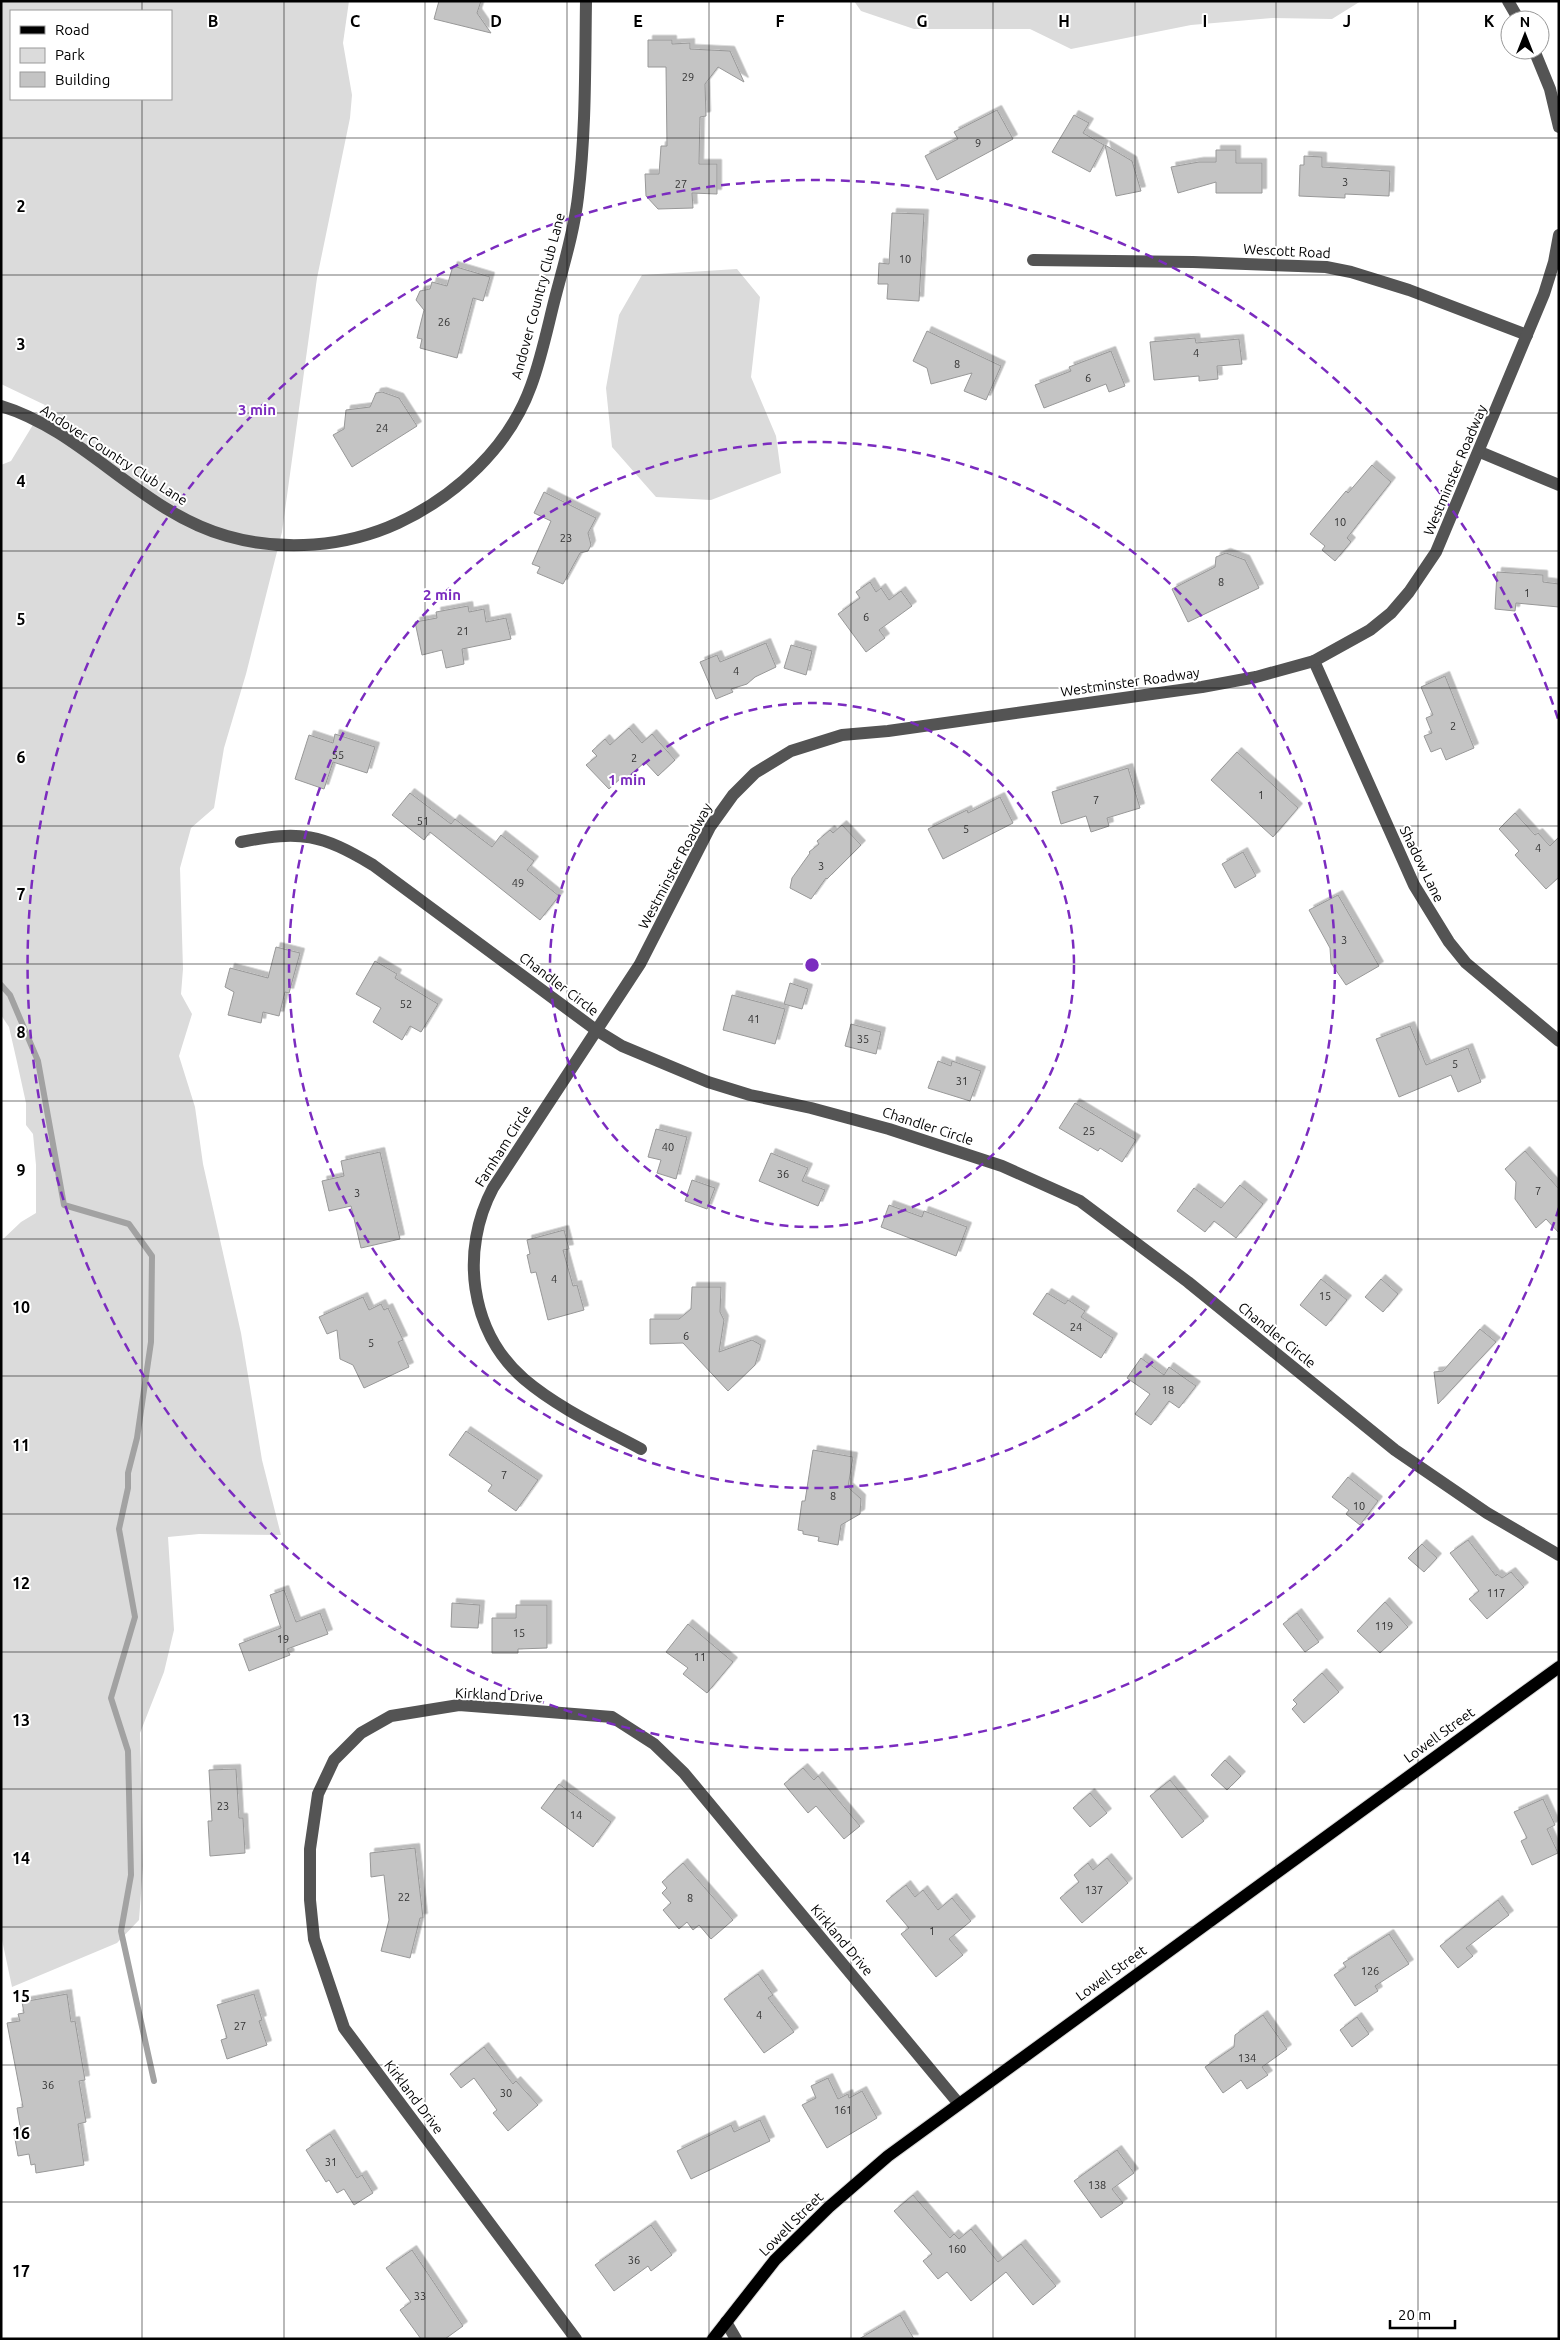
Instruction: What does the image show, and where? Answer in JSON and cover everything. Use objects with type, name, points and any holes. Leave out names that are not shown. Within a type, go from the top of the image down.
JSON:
[{"type":"main road","name":"Lowell Street","points":[[713,2339],[775,2260],[829,2208],[888,2156],[1559,1667]]},
{"type":"street","name":"Andover Country Club Lane","points":[[1,406],[29,416],[51,429],[147,497],[186,520],[226,536],[244,540],[301,545],[340,542],[378,532],[412,516],[444,497],[494,449],[514,421],[530,388],[541,353],[572,232],[578,198],[584,123],[586,1]]},
{"type":"street","points":[[1538,60],[1550,89],[1559,127]]},
{"type":"street","name":"Westminster Roadway","points":[[596,1030],[640,964],[719,812],[754,774],[791,751],[842,735],[888,731],[1202,687],[1256,677],[1314,661],[1370,630],[1391,613],[1409,592],[1436,552],[1480,452],[1549,279],[1559,235]]},
{"type":"street","name":"Wescott Road","points":[[1033,260],[1193,262],[1326,267],[1351,272],[1409,290],[1527,335]]},
{"type":"street","points":[[1480,452],[1559,485]]},
{"type":"street","name":"Shadow Lane","points":[[1314,661],[1414,885],[1431,916],[1466,963],[1559,1041]]},
{"type":"street","name":"Chandler Circle","points":[[241,842],[285,834],[305,835],[322,838],[353,853],[373,865],[596,1030],[622,1046],[708,1082],[750,1095],[889,1129],[1002,1166],[1080,1201],[1188,1282],[1395,1450],[1487,1513],[1559,1555]]},
{"type":"street","name":"Farnham Circle","points":[[596,1030],[488,1197],[475,1236],[473,1278],[476,1299],[487,1328],[503,1355],[516,1371],[545,1395],[641,1449]]},
{"type":"street","name":"Kirkland Drive","points":[[576,2339],[344,2028],[314,1939],[310,1900],[310,1849],[318,1794],[334,1760],[361,1734],[391,1716],[459,1706],[612,1717],[636,1731],[654,1744],[684,1773],[958,2104]]},
{"type":"street","points":[[726,2322],[736,2339]]},
{"type":"green space","points":[[1,1],[349,1],[343,43],[352,95],[350,118],[317,278],[282,532],[246,674],[224,748],[214,808],[191,828],[180,868],[183,969],[181,994],[192,1014],[179,1056],[195,1107],[203,1164],[241,1333],[262,1460],[281,1535],[199,1534],[168,1537],[174,1630],[164,1672],[140,1733],[143,1866],[139,1920],[117,1943],[12,1987],[1,1935],[1,1241],[21,1222],[36,1213],[36,1165],[33,1134],[26,1125],[26,1103],[9,1027],[1,1015],[1,465],[11,461],[45,405],[1,384]]},
{"type":"green space","points":[[854,1],[1361,1],[1332,19],[1272,18],[1191,25],[1071,49],[1030,29],[914,29],[861,11]]},
{"type":"green space","points":[[737,269],[760,297],[751,377],[776,436],[781,473],[711,500],[656,497],[612,447],[606,388],[619,315],[642,275]]},
{"type":"building","points":[[439,1],[481,1],[477,13],[491,33],[434,19]]},
{"type":"building","points":[[648,40],[672,40],[672,44],[690,43],[690,49],[730,51],[744,82],[718,67],[705,84],[706,116],[700,117],[699,164],[717,164],[717,194],[692,193],[693,208],[658,209],[646,196],[645,174],[659,174],[661,146],[667,146],[666,67],[648,67]]},
{"type":"building","points":[[997,110],[1013,139],[937,180],[925,156],[958,139],[954,132]]},
{"type":"building","points":[[1074,115],[1089,123],[1083,133],[1104,145],[1090,172],[1052,152]]},
{"type":"building","points":[[1105,145],[1132,161],[1141,191],[1116,196]]},
{"type":"building","points":[[1216,150],[1236,150],[1236,163],[1262,163],[1262,193],[1216,193],[1216,182],[1178,193],[1171,167],[1199,162],[1216,162]]},
{"type":"building","points":[[1304,156],[1322,157],[1322,167],[1390,171],[1389,196],[1345,194],[1345,198],[1299,196],[1300,165],[1304,165]]},
{"type":"building","points":[[892,213],[924,214],[919,301],[887,299],[888,284],[878,284],[879,263],[889,264]]},
{"type":"building","points":[[453,266],[490,277],[483,301],[473,298],[457,358],[420,348],[422,339],[417,338],[424,310],[416,300],[420,291],[430,289],[432,282],[447,286]]},
{"type":"building","points":[[927,331],[1001,366],[986,400],[964,391],[972,373],[931,384],[927,368],[913,361]]},
{"type":"building","points":[[1195,338],[1196,343],[1239,339],[1242,364],[1217,366],[1218,379],[1199,381],[1199,376],[1154,380],[1150,342]]},
{"type":"building","points":[[1111,351],[1125,386],[1109,392],[1106,384],[1044,408],[1035,385],[1071,371],[1069,367]]},
{"type":"building","points":[[382,392],[399,398],[417,426],[352,467],[333,435],[344,429],[346,410],[370,407],[376,393]]},
{"type":"building","points":[[1372,465],[1391,482],[1347,538],[1351,542],[1335,561],[1322,550],[1325,546],[1310,534],[1346,491],[1348,493]]},
{"type":"building","points":[[544,492],[596,518],[588,533],[591,545],[588,551],[580,553],[563,584],[537,573],[540,567],[532,564],[551,521],[534,513]]},
{"type":"building","points":[[1226,553],[1245,560],[1259,588],[1188,622],[1172,589],[1215,567],[1216,557]]},
{"type":"building","points":[[1497,572],[1543,575],[1543,582],[1559,584],[1559,607],[1516,603],[1515,611],[1495,609]]},
{"type":"building","points":[[870,582],[876,592],[881,588],[889,600],[901,591],[912,606],[879,630],[885,638],[866,652],[838,614],[860,598],[856,592]]},
{"type":"building","points":[[468,606],[469,612],[484,609],[486,622],[506,618],[511,639],[462,649],[464,664],[446,668],[442,650],[422,655],[415,622],[437,618],[436,612]]},
{"type":"building","points":[[766,643],[776,667],[755,677],[747,684],[731,689],[733,692],[716,699],[700,662],[717,655],[720,662]]},
{"type":"building","points":[[791,645],[812,651],[806,675],[784,668]]},
{"type":"building","points":[[1445,676],[1474,748],[1446,760],[1441,748],[1431,752],[1424,736],[1432,733],[1426,718],[1433,715],[1421,687]]},
{"type":"building","points":[[629,728],[642,743],[652,734],[675,760],[658,776],[645,762],[626,779],[623,776],[609,789],[586,765],[597,756],[592,751],[605,739],[610,745]]},
{"type":"building","points":[[335,734],[375,747],[367,773],[333,762],[324,789],[295,779],[309,735],[333,743]]},
{"type":"building","points":[[1237,752],[1298,808],[1273,837],[1211,780]]},
{"type":"building","points":[[1128,768],[1140,808],[1107,818],[1109,826],[1091,832],[1086,816],[1061,824],[1052,792]]},
{"type":"building","points":[[410,793],[451,824],[455,819],[492,847],[501,835],[534,861],[527,870],[559,896],[540,920],[430,832],[424,840],[392,815]]},
{"type":"building","points":[[1000,797],[1013,823],[943,859],[928,829],[967,810],[968,813]]},
{"type":"building","points":[[1515,813],[1535,835],[1538,833],[1550,846],[1559,837],[1559,877],[1546,889],[1515,855],[1519,851],[1499,829]]},
{"type":"building","points":[[842,825],[861,845],[826,878],[811,899],[790,888],[792,878],[809,852],[819,844],[817,841],[830,830],[833,833]]},
{"type":"building","points":[[1243,852],[1256,876],[1235,888],[1222,864]]},
{"type":"building","points":[[1338,895],[1379,966],[1346,985],[1331,963],[1330,948],[1309,910]]},
{"type":"building","points":[[276,947],[300,953],[289,993],[285,992],[279,1016],[263,1012],[261,1023],[228,1015],[234,992],[225,987],[230,968],[268,978]]},
{"type":"building","points":[[375,961],[397,974],[395,978],[438,1004],[421,1032],[410,1026],[402,1040],[373,1022],[381,1008],[356,994]]},
{"type":"building","points":[[790,983],[808,989],[802,1009],[784,1004]]},
{"type":"building","points":[[732,995],[785,1009],[775,1044],[723,1030]]},
{"type":"building","points":[[851,1024],[881,1032],[876,1054],[845,1046]]},
{"type":"building","points":[[1410,1026],[1426,1065],[1468,1048],[1481,1082],[1458,1092],[1451,1075],[1399,1097],[1376,1039]]},
{"type":"building","points":[[938,1061],[951,1066],[952,1061],[981,1071],[970,1101],[928,1088]]},
{"type":"building","points":[[1075,1103],[1136,1140],[1122,1162],[1100,1148],[1098,1151],[1059,1128]]},
{"type":"building","points":[[656,1129],[687,1137],[676,1179],[657,1173],[661,1160],[648,1157]]},
{"type":"building","points":[[1525,1151],[1559,1189],[1559,1233],[1546,1219],[1536,1228],[1515,1199],[1516,1182],[1505,1169]]},
{"type":"building","points":[[380,1152],[400,1239],[361,1248],[351,1206],[329,1211],[322,1181],[344,1176],[341,1161]]},
{"type":"building","points":[[771,1153],[808,1168],[802,1181],[825,1190],[818,1206],[759,1181]]},
{"type":"building","points":[[692,1180],[715,1188],[707,1209],[685,1201]]},
{"type":"building","points":[[1240,1185],[1263,1204],[1236,1238],[1214,1221],[1205,1232],[1177,1211],[1194,1188],[1221,1208]]},
{"type":"building","points":[[889,1205],[922,1217],[924,1211],[967,1227],[956,1256],[881,1227]]},
{"type":"building","points":[[564,1230],[569,1249],[563,1250],[573,1286],[577,1285],[584,1310],[548,1320],[536,1272],[531,1273],[527,1255],[530,1254],[527,1240]]},
{"type":"building","points":[[1321,1279],[1347,1300],[1326,1326],[1300,1305]]},
{"type":"building","points":[[1381,1279],[1398,1294],[1383,1312],[1365,1297]]},
{"type":"building","points":[[692,1287],[721,1287],[720,1312],[724,1320],[719,1352],[752,1340],[761,1345],[755,1365],[728,1391],[683,1343],[650,1344],[650,1319],[679,1319],[691,1309]]},
{"type":"building","points":[[1047,1293],[1065,1304],[1068,1300],[1085,1311],[1081,1317],[1113,1338],[1101,1358],[1033,1314]]},
{"type":"building","points":[[363,1297],[369,1310],[381,1304],[384,1310],[388,1308],[403,1340],[398,1342],[409,1367],[364,1388],[353,1365],[340,1359],[337,1330],[327,1334],[319,1317]]},
{"type":"building","points":[[1480,1329],[1496,1342],[1438,1404],[1434,1372],[1443,1371]]},
{"type":"building","points":[[1141,1358],[1164,1375],[1169,1367],[1196,1386],[1179,1408],[1169,1401],[1151,1425],[1135,1414],[1150,1394],[1127,1378]]},
{"type":"building","points":[[466,1431],[538,1480],[516,1511],[488,1491],[492,1485],[449,1455]]},
{"type":"building","points":[[813,1450],[853,1457],[848,1487],[861,1499],[860,1514],[841,1525],[838,1545],[818,1541],[819,1537],[803,1534],[803,1531],[798,1530],[802,1501],[805,1501]]},
{"type":"building","points":[[1348,1477],[1378,1501],[1360,1525],[1346,1514],[1349,1510],[1332,1497]]},
{"type":"building","points":[[1468,1540],[1496,1576],[1497,1574],[1502,1578],[1511,1572],[1524,1587],[1487,1619],[1469,1599],[1479,1591],[1450,1553]]},
{"type":"building","points":[[1422,1544],[1437,1558],[1424,1572],[1408,1558]]},
{"type":"building","points":[[284,1590],[296,1622],[320,1613],[328,1634],[287,1649],[290,1655],[249,1671],[239,1644],[281,1628],[270,1595]]},
{"type":"building","points":[[1385,1602],[1408,1627],[1380,1653],[1357,1631]]},
{"type":"building","points":[[452,1603],[480,1605],[478,1628],[451,1627]]},
{"type":"building","points":[[516,1605],[547,1605],[547,1648],[518,1649],[518,1653],[492,1653],[492,1618],[516,1618]]},
{"type":"building","points":[[1297,1613],[1319,1642],[1305,1652],[1283,1624]]},
{"type":"building","points":[[688,1624],[733,1662],[707,1693],[683,1674],[688,1668],[666,1652]]},
{"type":"building","points":[[1322,1673],[1339,1692],[1304,1723],[1292,1709],[1297,1704],[1293,1700]]},
{"type":"building","points":[[1225,1760],[1241,1776],[1227,1790],[1211,1775]]},
{"type":"building","points":[[803,1768],[814,1780],[818,1776],[860,1826],[844,1839],[816,1806],[808,1813],[784,1784]]},
{"type":"building","points":[[236,1769],[239,1818],[243,1818],[245,1853],[210,1856],[208,1821],[212,1821],[209,1770]]},
{"type":"building","points":[[1170,1780],[1204,1821],[1182,1838],[1150,1796]]},
{"type":"building","points":[[559,1784],[611,1822],[593,1847],[541,1808]]},
{"type":"building","points":[[1090,1793],[1107,1813],[1090,1827],[1073,1808]]},
{"type":"building","points":[[1543,1799],[1555,1825],[1547,1829],[1558,1853],[1532,1865],[1521,1841],[1527,1838],[1514,1812]]},
{"type":"building","points":[[415,1848],[423,1918],[420,1918],[410,1958],[381,1951],[389,1920],[384,1875],[371,1877],[370,1853]]},
{"type":"building","points":[[1107,1858],[1128,1883],[1082,1923],[1060,1898],[1079,1882],[1074,1875],[1088,1863],[1093,1870]]},
{"type":"building","points":[[683,1863],[733,1920],[711,1939],[699,1925],[693,1930],[687,1922],[679,1929],[663,1910],[671,1903],[662,1893],[667,1888],[662,1882]]},
{"type":"building","points":[[906,1885],[915,1897],[923,1890],[938,1910],[952,1898],[971,1921],[949,1939],[963,1955],[936,1977],[901,1934],[909,1928],[886,1901]]},
{"type":"building","points":[[1498,1900],[1509,1915],[1466,1948],[1473,1956],[1458,1968],[1440,1946]]},
{"type":"building","points":[[1389,1934],[1409,1964],[1375,1986],[1378,1991],[1355,2006],[1334,1975],[1346,1967],[1343,1963]]},
{"type":"building","points":[[758,1974],[773,1995],[768,1998],[794,2032],[764,2053],[724,1999]]},
{"type":"building","points":[[67,1994],[71,2022],[75,2021],[85,2080],[79,2081],[86,2122],[78,2124],[84,2165],[36,2173],[35,2164],[31,2165],[29,2154],[18,2156],[14,2133],[21,2132],[17,2108],[23,2107],[7,2023],[20,2021],[18,2014],[24,2013],[22,2002]]},
{"type":"building","points":[[254,1994],[262,2020],[259,2021],[267,2045],[227,2059],[221,2040],[227,2038],[217,2005]]},
{"type":"building","points":[[1263,2015],[1287,2049],[1262,2067],[1268,2075],[1247,2089],[1241,2080],[1223,2093],[1205,2067],[1234,2047],[1235,2035]]},
{"type":"building","points":[[1357,2017],[1369,2034],[1352,2047],[1340,2030]]},
{"type":"building","points":[[484,2047],[513,2084],[516,2081],[538,2105],[508,2131],[493,2113],[497,2110],[474,2078],[461,2088],[450,2074]]},
{"type":"building","points":[[828,2078],[838,2099],[848,2094],[849,2098],[862,2091],[877,2118],[827,2148],[802,2105],[816,2098],[811,2086]]},
{"type":"building","points":[[760,2120],[770,2141],[691,2179],[677,2151],[731,2125],[734,2132]]},
{"type":"building","points":[[330,2134],[357,2178],[362,2175],[373,2193],[354,2205],[344,2189],[337,2193],[329,2180],[326,2182],[306,2150]]},
{"type":"building","points":[[1117,2150],[1134,2173],[1112,2189],[1123,2203],[1101,2218],[1074,2181]]},
{"type":"building","points":[[913,2195],[950,2238],[954,2234],[959,2239],[971,2229],[998,2262],[1021,2244],[1056,2286],[1033,2305],[1006,2272],[971,2301],[947,2272],[938,2279],[923,2261],[932,2254],[894,2211]]},
{"type":"building","points":[[651,2225],[672,2255],[651,2271],[648,2266],[614,2291],[595,2265]]},
{"type":"building","points":[[412,2250],[463,2326],[445,2339],[421,2339],[400,2310],[411,2302],[386,2268]]},
{"type":"building","points":[[900,2315],[914,2339],[859,2339]]},
{"type":"waterway","points":[[1,985],[10,995],[38,1061],[64,1205],[129,1224],[152,1256],[151,1342],[137,1438],[128,1473],[128,1488],[119,1529],[135,1617],[111,1698],[128,1751],[131,1875],[121,1931],[154,2081]]}]
